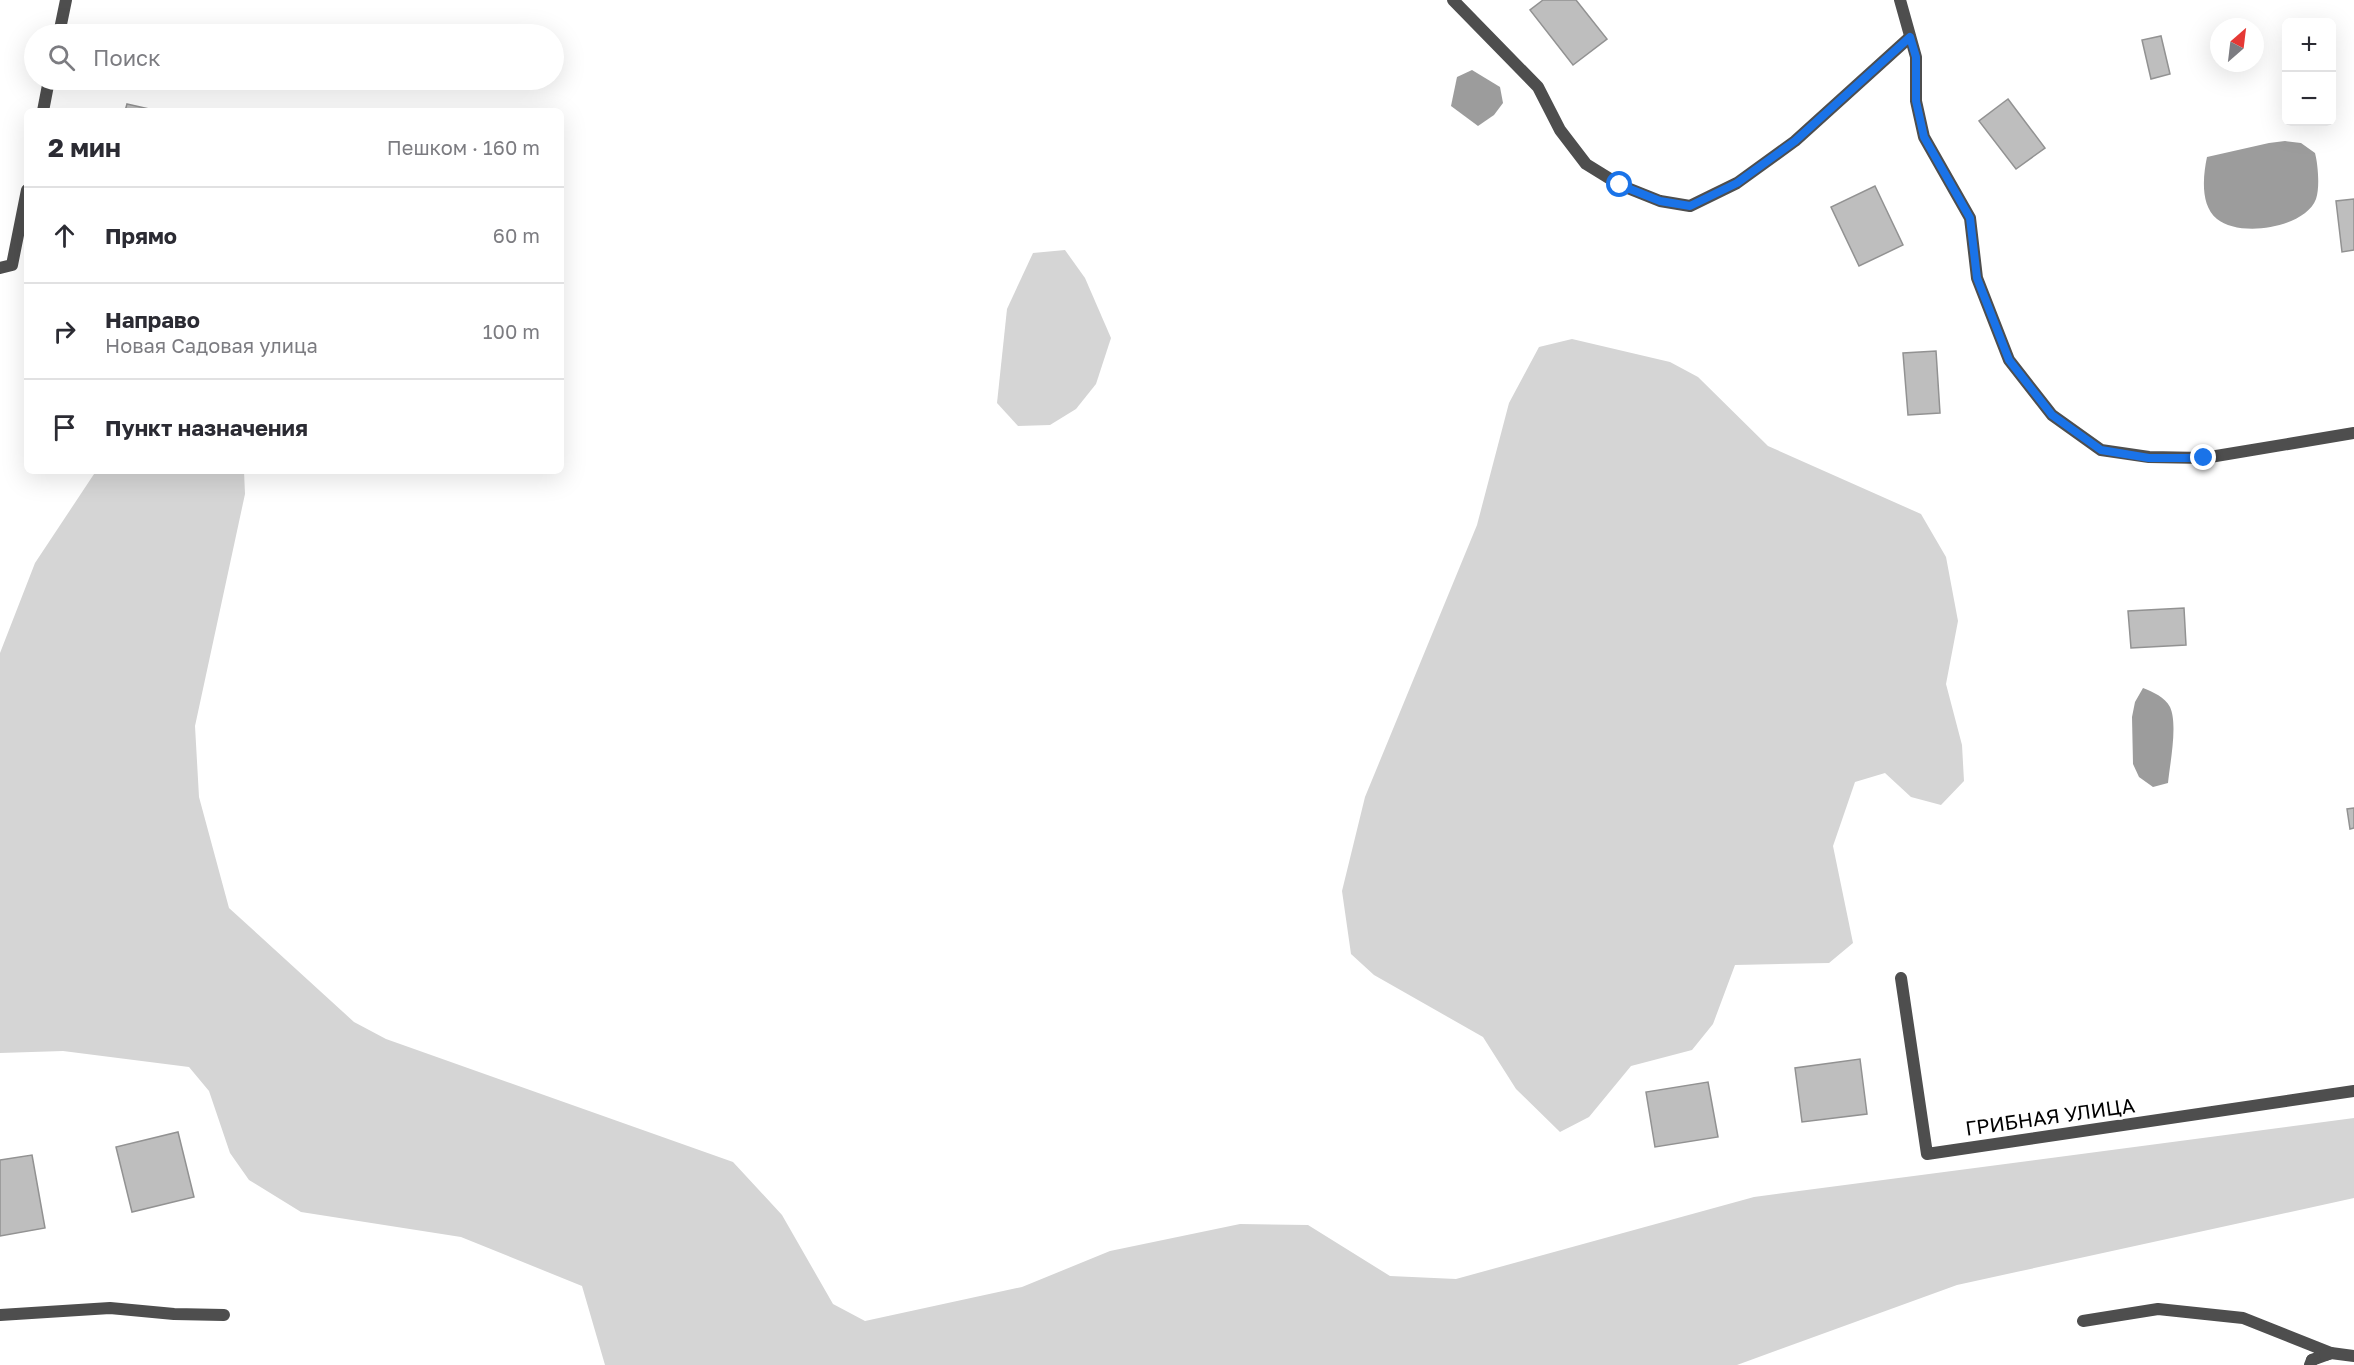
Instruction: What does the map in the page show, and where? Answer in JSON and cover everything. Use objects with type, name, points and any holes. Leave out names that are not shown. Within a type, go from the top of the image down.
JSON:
[{"type":"street","points":[[60,24],[66,0]]},
{"type":"street","points":[[1453,0],[1538,87],[1560,130],[1586,164],[1620,185],[1660,201],[1690,206],[1737,183],[1795,141],[1910,37]]},
{"type":"street","points":[[1900,0],[1916,57],[1916,101],[1924,137],[1970,218],[1977,278],[2009,360],[2052,415],[2101,450],[2149,458],[2204,458],[2354,433]]},
{"type":"street","points":[[44,108],[47,90]]},
{"type":"street","points":[[0,268],[12,265],[24,205]]},
{"type":"street","name":"ГРИБНАЯ УЛИЦА","points":[[1901,978],[1927,1154],[2354,1091]]},
{"type":"street","points":[[0,1315],[110,1308],[174,1314],[224,1315]]},
{"type":"street","points":[[2083,1321],[2158,1309],[2243,1318],[2331,1353],[2354,1356]]},
{"type":"street","points":[[2311,1362],[2331,1353]]},
{"type":"shaded area","points":[[1472,70],[1500,87],[1503,103],[1494,115],[1478,126],[1451,106],[1457,77]]},
{"type":"shaded area","points":[[2285,141],[2301,143],[2315,153],[2318,189],[2316,199],[2310,209],[2286,223],[2256,229],[2227,225],[2217,219],[2205,198],[2204,173],[2207,157]]},
{"type":"shaded area","points":[[1065,250],[1085,278],[1111,338],[1096,384],[1076,409],[1050,425],[1018,426],[997,403],[1007,309],[1033,253]]},
{"type":"shaded area","points":[[1572,339],[1670,362],[1698,377],[1768,446],[1921,514],[1946,557],[1958,621],[1946,684],[1962,745],[1964,781],[1941,805],[1911,797],[1885,773],[1855,782],[1833,846],[1853,943],[1829,963],[1735,965],[1713,1024],[1692,1050],[1631,1066],[1589,1117],[1560,1132],[1516,1089],[1483,1037],[1374,975],[1351,954],[1342,891],[1365,797],[1477,525],[1509,403],[1539,347]]},
{"type":"shaded area","points":[[94,474],[244,474],[245,494],[195,726],[199,797],[229,908],[354,1022],[386,1039],[733,1162],[782,1215],[833,1304],[865,1321],[1022,1287],[1110,1251],[1240,1224],[1308,1225],[1390,1276],[1456,1279],[1754,1197],[2354,1118],[2354,1198],[1957,1285],[1737,1365],[605,1365],[582,1286],[461,1237],[301,1212],[249,1180],[230,1153],[209,1091],[189,1067],[63,1051],[0,1053],[0,653],[35,563]]},
{"type":"shaded area","points":[[2143,688],[2168,703],[2173,723],[2168,783],[2153,787],[2139,777],[2133,764],[2132,717],[2135,702]]},
{"type":"building","points":[[1543,0],[1576,0],[1607,39],[1573,65],[1530,10]]},
{"type":"building","points":[[2161,36],[2170,74],[2151,79],[2142,40]]},
{"type":"building","points":[[2008,99],[2045,148],[2016,169],[1979,121]]},
{"type":"building","points":[[127,104],[145,108],[126,108]]},
{"type":"building","points":[[1875,186],[1903,245],[1859,266],[1831,207]]},
{"type":"building","points":[[2354,199],[2354,250],[2342,252],[2336,201]]},
{"type":"building","points":[[1936,351],[1940,413],[1908,415],[1903,353]]},
{"type":"building","points":[[2184,608],[2186,645],[2131,648],[2128,611]]},
{"type":"building","points":[[2354,808],[2354,828],[2350,829],[2347,809]]},
{"type":"building","points":[[1860,1059],[1867,1114],[1802,1122],[1795,1068]]},
{"type":"building","points":[[1708,1082],[1718,1137],[1655,1147],[1646,1092]]},
{"type":"building","points":[[178,1132],[194,1197],[132,1212],[116,1147]]},
{"type":"building","points":[[32,1155],[45,1228],[0,1236],[0,1160]]},
{"type":"route","points":[[1620,185],[1660,201],[1690,206],[1737,183],[1795,141],[1910,37],[1916,57],[1916,101],[1924,137],[1970,218],[1977,278],[2009,360],[2052,415],[2101,450],[2149,458],[2204,458]]}]
